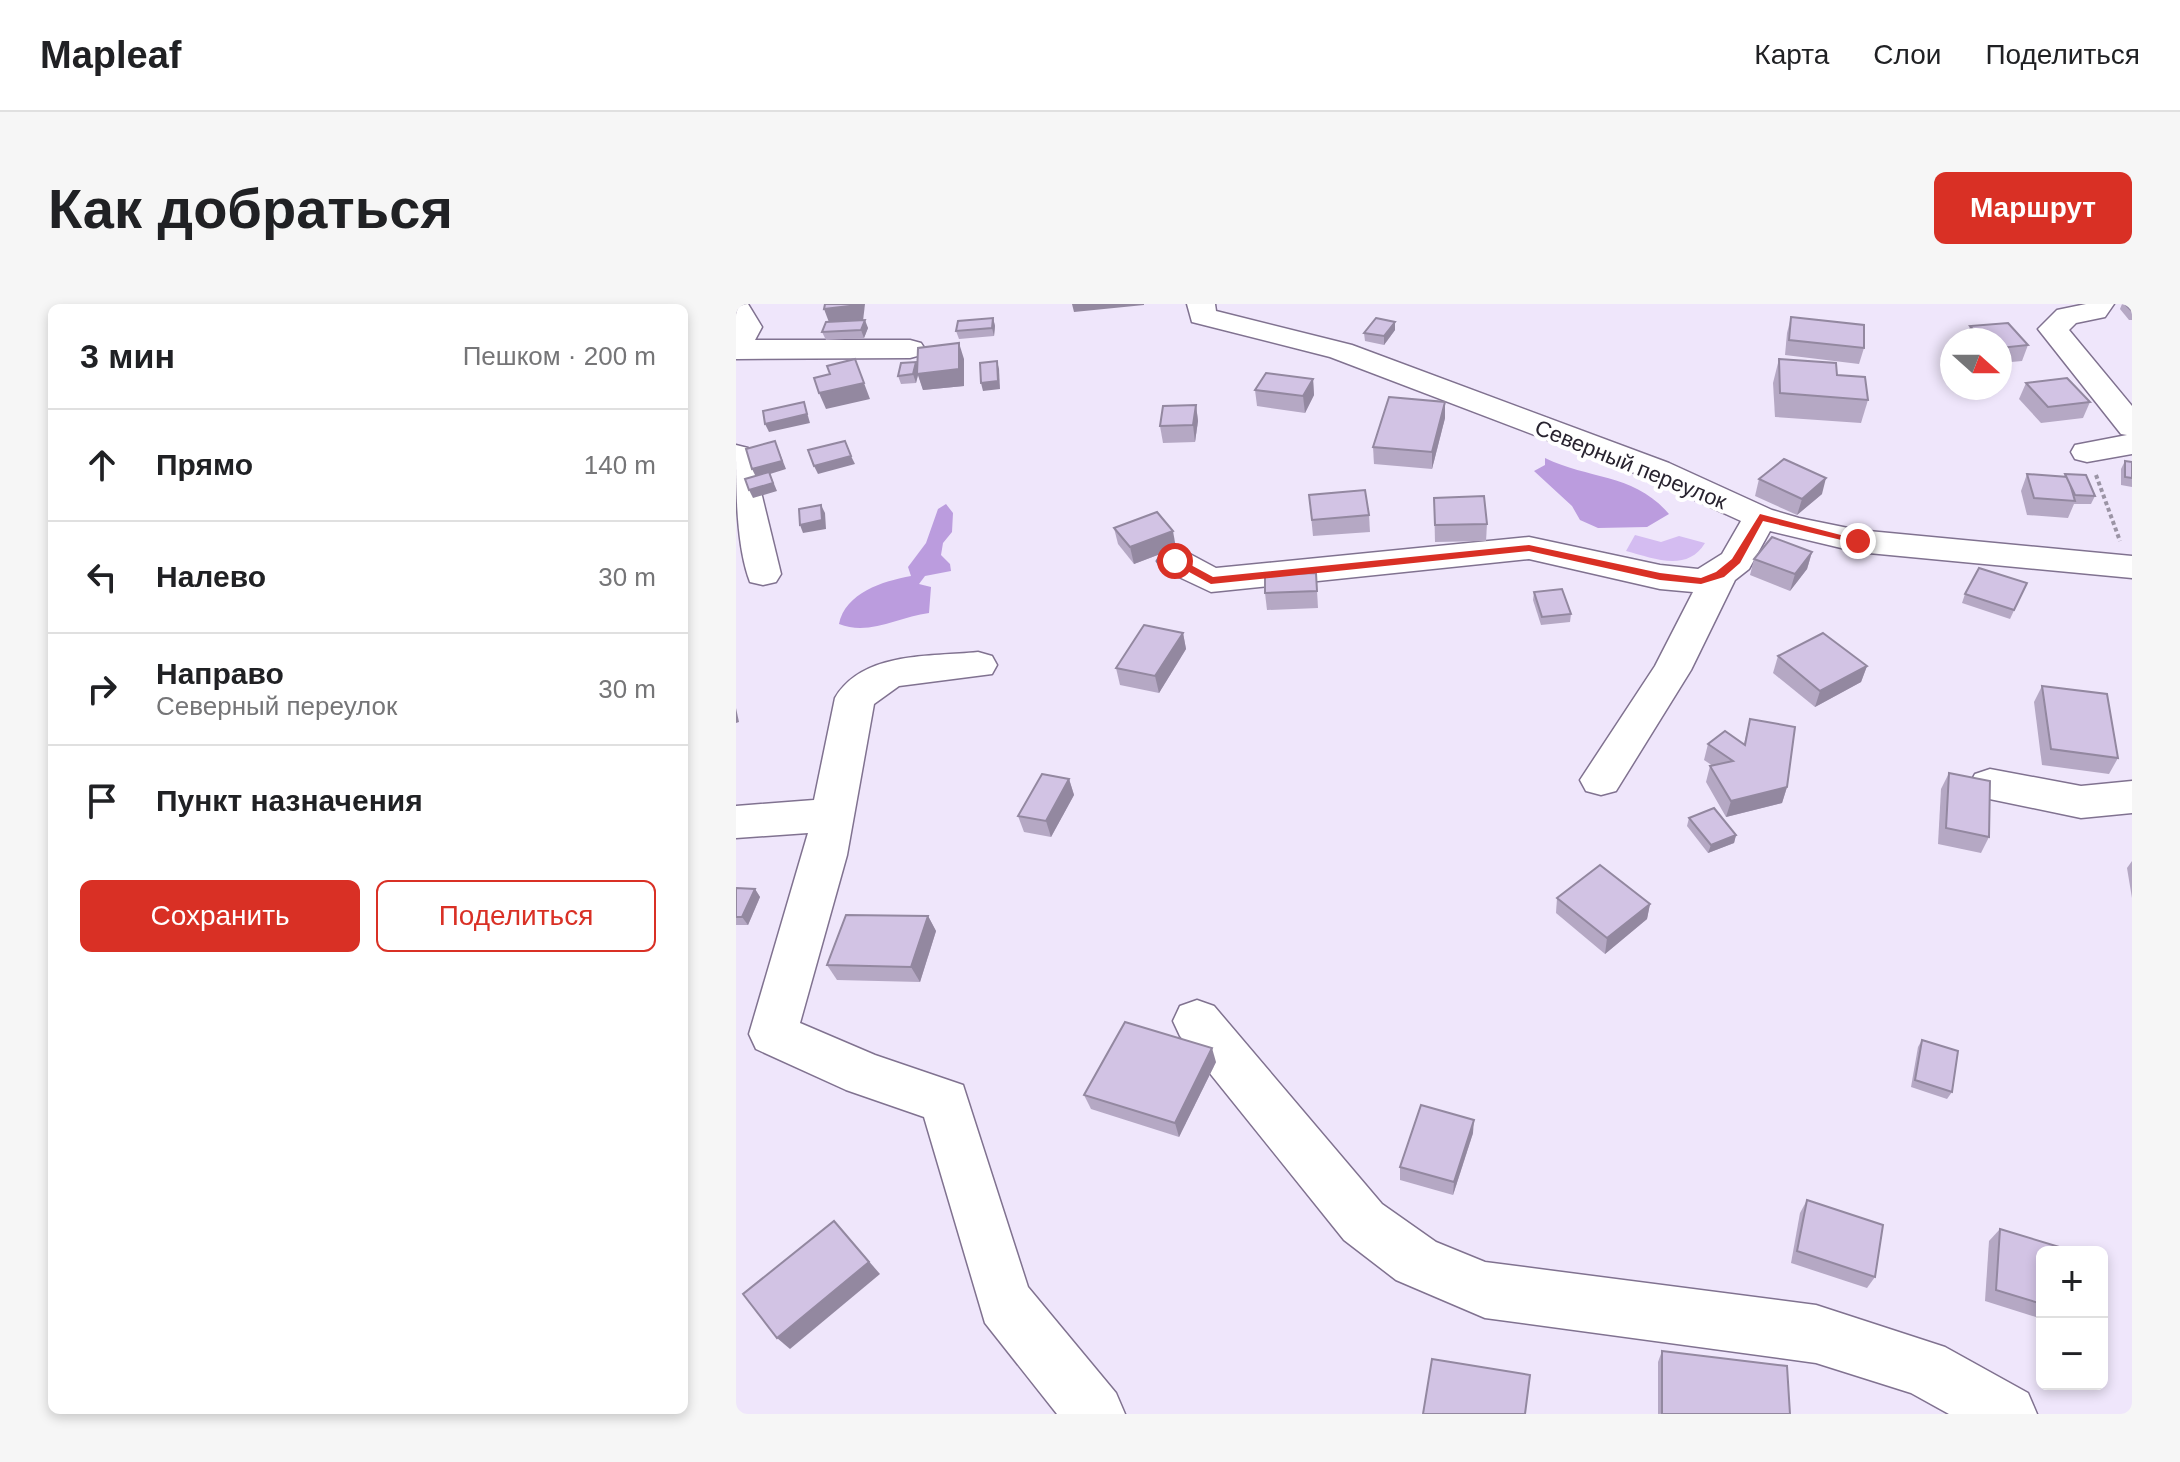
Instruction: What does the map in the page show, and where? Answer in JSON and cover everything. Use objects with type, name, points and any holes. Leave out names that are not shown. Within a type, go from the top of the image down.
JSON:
[{"type":"street","name":"Северный переулок","points":[[1201,304],[1202,316],[1341,351],[1657,470],[1760,517],[1858,541],[2131,567]]},
{"type":"street","points":[[2100,304],[2095,311],[2067,316],[2053,329],[2132,427]]},
{"type":"street","points":[[736,308],[747,327],[736,350],[910,349]]},
{"type":"street","points":[[2087,452],[2132,444]]},
{"type":"street","points":[[736,455],[763,574]]},
{"type":"street","points":[[1175,561],[1211,580],[1529,548],[1660,577],[1701,581],[1720,574],[1736,561],[1760,517]]},
{"type":"street","points":[[1601,780],[1672,670],[1720,574]]},
{"type":"street","points":[[978,665],[889,674],[855,698],[825,855],[773,1034],[864,1074],[945,1101],[1005,1303],[1095,1414]]},
{"type":"street","points":[[1990,785],[2081,802],[2132,797]]},
{"type":"street","points":[[736,822],[831,815]]},
{"type":"street","points":[[1197,1021],[1363,1222],[1416,1261],[1485,1290],[1816,1334],[1924,1368],[2007,1414]]},
{"type":"path","points":[[2087,452],[2131,567]]},
{"type":"shaded area","points":[[1545,458],[1626,484],[1641,491],[1669,514],[1647,527],[1598,528],[1580,520],[1572,506],[1534,471],[1545,465]]},
{"type":"shaded area","points":[[946,504],[953,513],[952,532],[943,543],[941,555],[950,564],[951,571],[925,576],[919,584],[931,587],[929,613],[873,627],[839,624],[849,604],[867,590],[911,576],[908,567],[926,543],[938,509]]},
{"type":"shaded area","points":[[1635,535],[1661,542],[1679,536],[1705,543],[1689,558],[1669,561],[1626,551]]},
{"type":"building","points":[[825,304],[858,304],[858,305],[824,309]]},
{"type":"building","points":[[1791,317],[1864,325],[1864,348],[1789,340]]},
{"type":"building","points":[[993,318],[992,328],[956,331],[958,321]]},
{"type":"building","points":[[1376,318],[1395,322],[1384,336],[1364,333]]},
{"type":"building","points":[[865,320],[861,330],[822,332],[826,322]]},
{"type":"building","points":[[2008,323],[2028,345],[2012,347],[2012,328],[1970,326]]},
{"type":"building","points":[[959,343],[959,369],[917,374],[918,348]]},
{"type":"building","points":[[855,359],[864,383],[819,393],[814,378],[830,374],[827,366]]},
{"type":"building","points":[[1779,359],[1836,363],[1837,375],[1865,377],[1868,400],[1780,393]]},
{"type":"building","points":[[997,361],[998,381],[981,383],[980,363]]},
{"type":"building","points":[[916,362],[913,374],[898,376],[901,363]]},
{"type":"building","points":[[1266,373],[1313,379],[1303,396],[1255,390]]},
{"type":"building","points":[[2067,378],[2090,402],[2048,407],[2026,383]]},
{"type":"building","points":[[1389,397],[1445,402],[1432,452],[1373,447]]},
{"type":"building","points":[[804,402],[807,414],[765,424],[763,411]]},
{"type":"building","points":[[1196,405],[1193,425],[1160,426],[1163,406]]},
{"type":"building","points":[[775,441],[782,461],[752,469],[746,449]]},
{"type":"building","points":[[845,441],[851,456],[814,466],[808,450]]},
{"type":"building","points":[[1784,459],[1826,478],[1802,499],[1759,479]]},
{"type":"building","points":[[2125,461],[2132,462],[2132,478],[2125,477]]},
{"type":"building","points":[[769,472],[773,483],[749,490],[745,479]]},
{"type":"building","points":[[2027,474],[2068,477],[2075,501],[2034,498]]},
{"type":"building","points":[[2065,474],[2086,475],[2095,496],[2075,495]]},
{"type":"building","points":[[1365,490],[1369,515],[1312,520],[1309,495]]},
{"type":"building","points":[[1484,496],[1487,524],[1435,525],[1434,498]]},
{"type":"building","points":[[821,505],[822,520],[800,525],[799,509]]},
{"type":"building","points":[[1157,512],[1173,531],[1130,547],[1114,528]]},
{"type":"building","points":[[1772,537],[1812,552],[1795,574],[1754,559]]},
{"type":"building","points":[[1979,568],[2027,583],[2014,610],[1965,594]]},
{"type":"building","points":[[1316,573],[1317,591],[1265,593],[1265,575]]},
{"type":"building","points":[[1562,589],[1571,614],[1542,617],[1534,592]]},
{"type":"building","points":[[1144,625],[1183,633],[1155,676],[1116,668]]},
{"type":"building","points":[[1823,633],[1867,666],[1820,691],[1778,656]]},
{"type":"building","points":[[2042,686],[2107,694],[2118,758],[2051,749]]},
{"type":"building","points":[[1750,719],[1795,727],[1787,787],[1731,801],[1710,766],[1733,761],[1708,744],[1725,731],[1745,745]]},
{"type":"building","points":[[1949,773],[1990,781],[1989,837],[1946,828]]},
{"type":"building","points":[[1042,774],[1069,779],[1046,821],[1018,816]]},
{"type":"building","points":[[1714,808],[1736,835],[1711,845],[1689,818]]},
{"type":"building","points":[[1600,865],[1650,904],[1607,938],[1557,898]]},
{"type":"building","points":[[736,888],[755,889],[742,917],[736,917]]},
{"type":"building","points":[[846,915],[928,916],[911,967],[827,965]]},
{"type":"building","points":[[1125,1022],[1212,1048],[1175,1123],[1084,1095]]},
{"type":"building","points":[[1922,1040],[1958,1051],[1952,1092],[1915,1080]]},
{"type":"building","points":[[1421,1105],[1474,1120],[1454,1182],[1400,1167]]},
{"type":"building","points":[[1807,1200],[1883,1225],[1875,1277],[1797,1251]]},
{"type":"building","points":[[834,1221],[869,1262],[777,1338],[743,1294]]},
{"type":"building","points":[[2000,1229],[2056,1246],[2036,1246],[2036,1302],[1996,1290]]},
{"type":"building","points":[[1662,1351],[1787,1366],[1790,1414],[1662,1414]]},
{"type":"building","points":[[1432,1359],[1530,1375],[1525,1414],[1423,1414]]},
{"type":"route","points":[[1175,561],[1211,580],[1529,548],[1660,577],[1701,581],[1720,574],[1736,561],[1760,517],[1858,541]]}]
